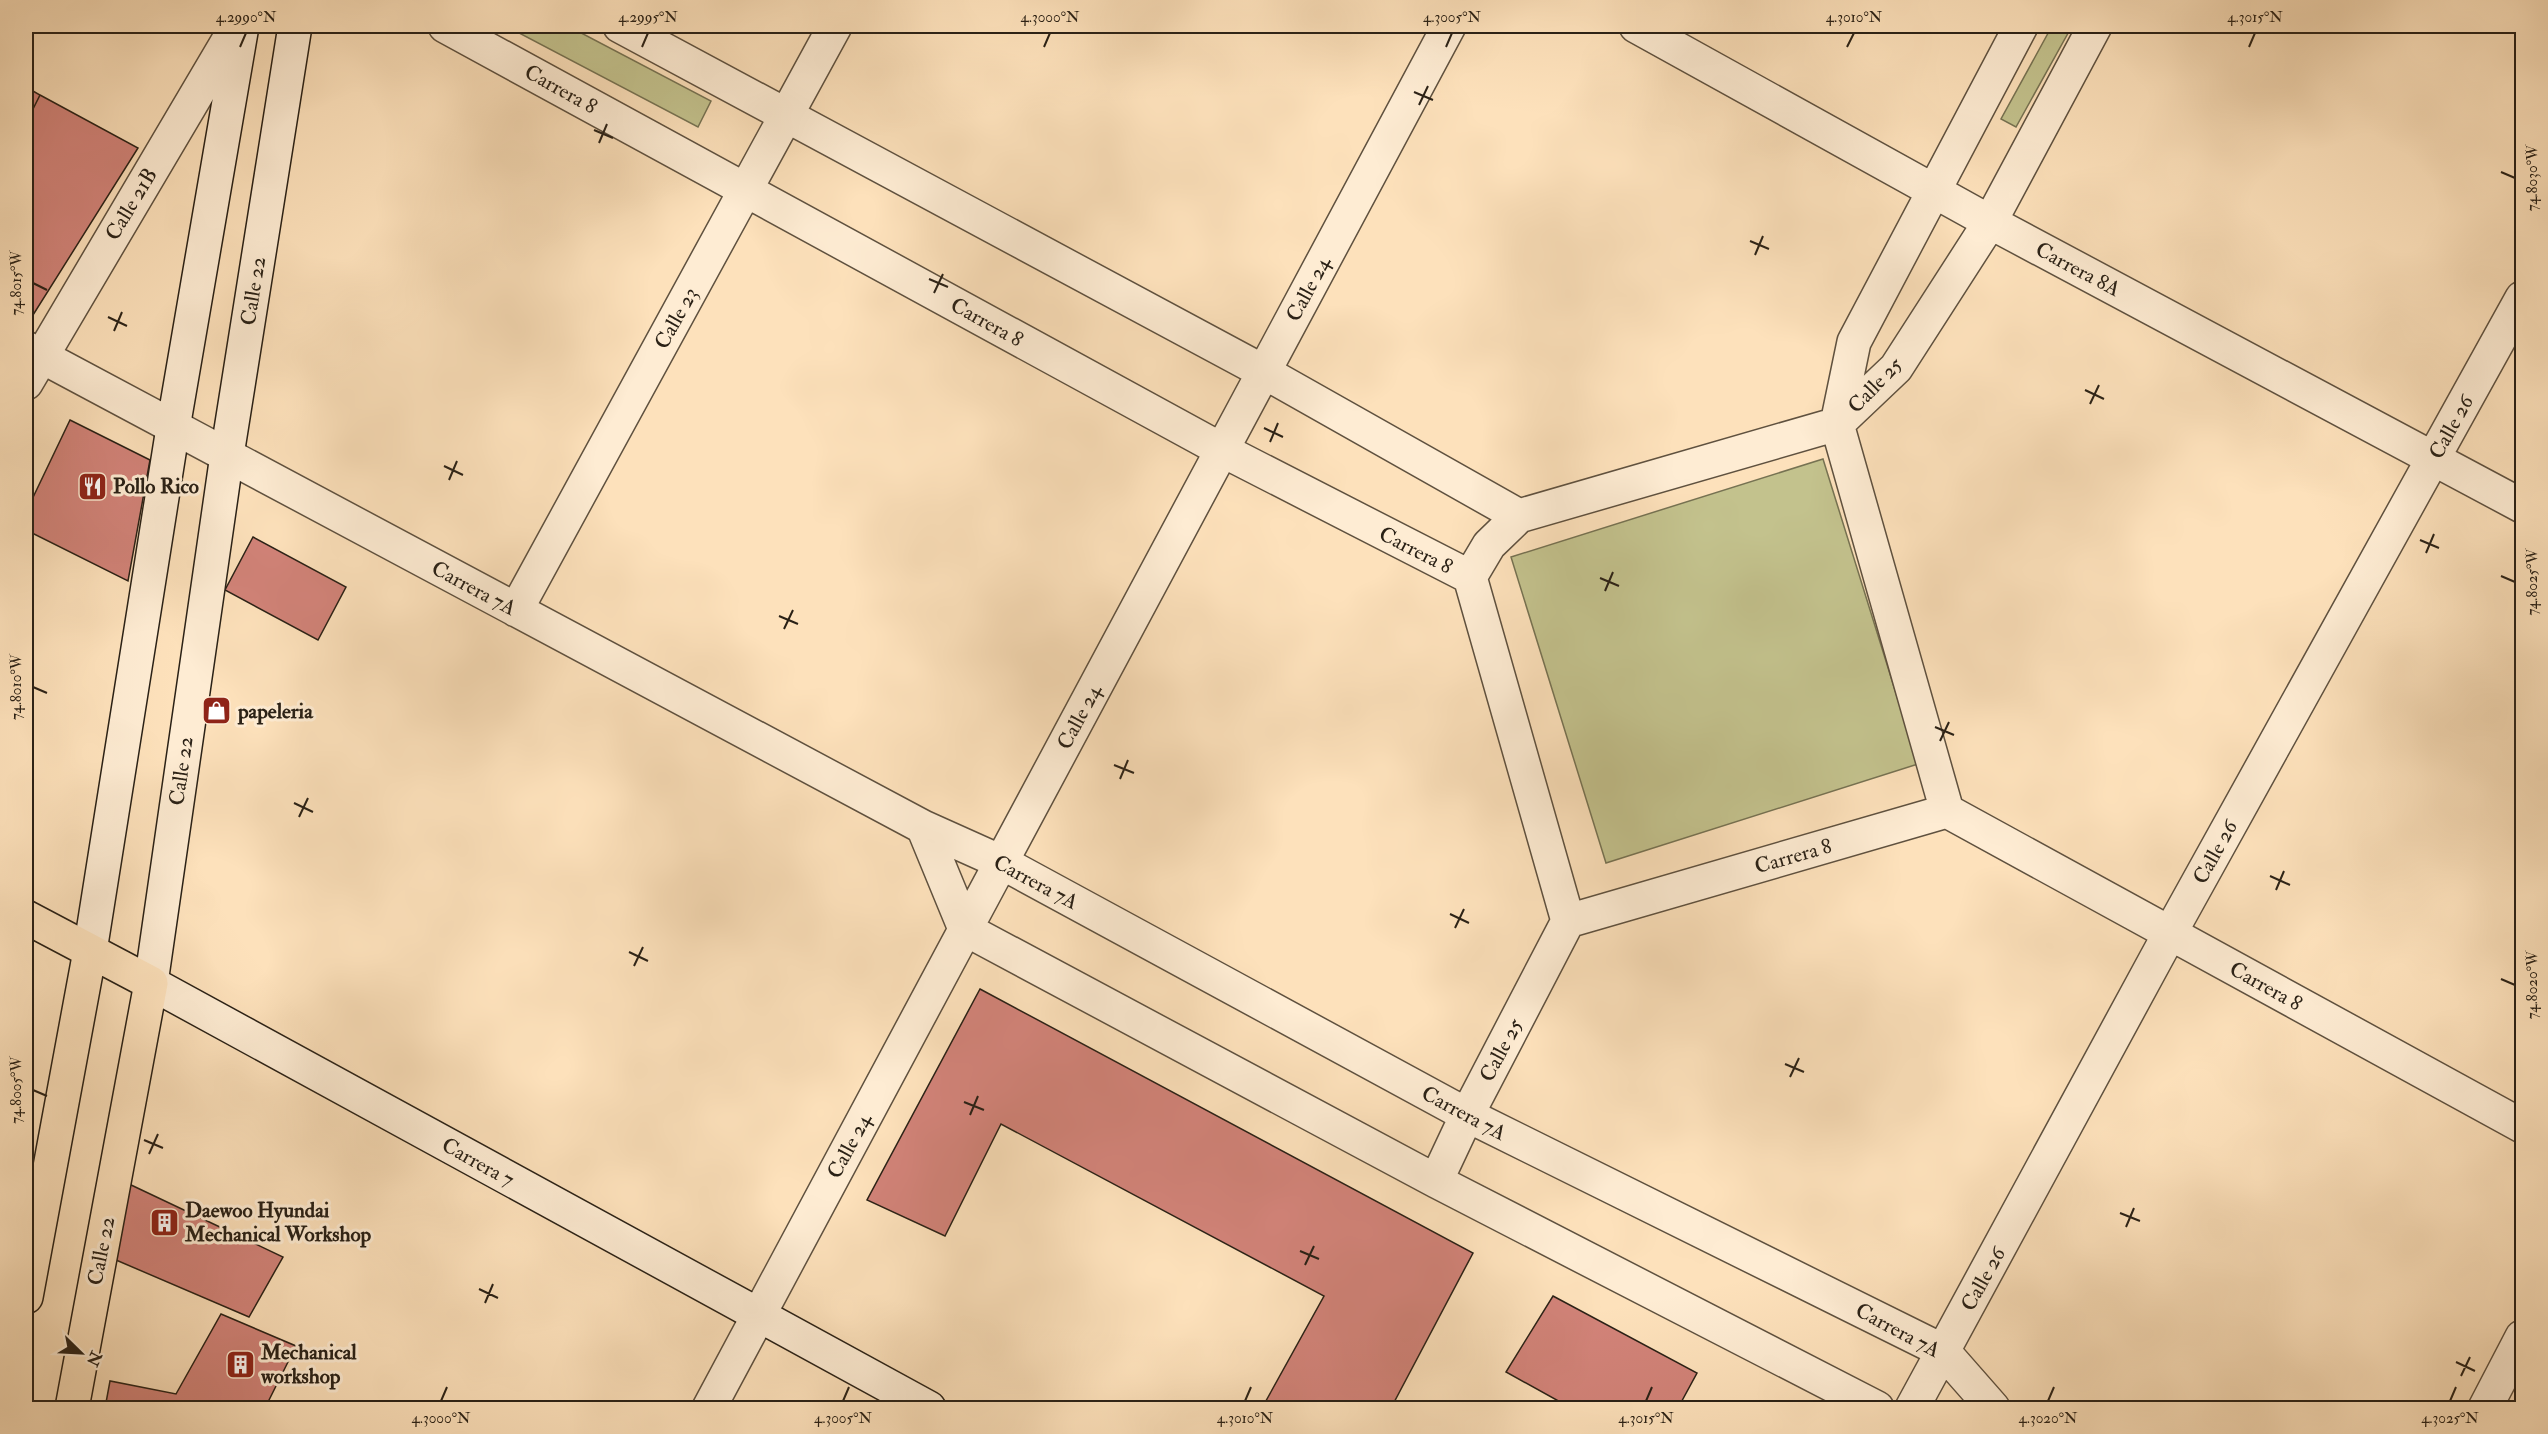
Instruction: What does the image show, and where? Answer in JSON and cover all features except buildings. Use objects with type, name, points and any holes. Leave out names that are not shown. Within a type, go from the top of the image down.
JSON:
[{"type":"main road","name":"Carrera 7","points":[[26,917],[151,983]]},
{"type":"main road","points":[[26,1297],[90,951]]},
{"type":"main road","name":"Calle 22","points":[[72,1408],[151,983]]},
{"type":"street","name":"Calle 21B","points":[[30,362],[237,26]]},
{"type":"street","points":[[90,951],[173,428],[242,26]]},
{"type":"street","name":"Calle 22","points":[[151,983],[227,455],[295,26]]},
{"type":"street","name":"Carrera 8","points":[[445,26],[1222,450],[1470,577]]},
{"type":"street","points":[[620,26],[1264,372],[1519,516]]},
{"type":"street","name":"Calle 23","points":[[516,610],[835,26]]},
{"type":"street","name":"Calle 24","points":[[709,1408],[1449,26]]},
{"type":"street","name":"Carrera 8A","points":[[1636,26],[1990,222],[2523,506]]},
{"type":"street","name":"Calle 25","points":[[1837,424],[1854,342],[2020,26]]},
{"type":"street","name":"Calle 25","points":[[1837,424],[1896,368],[1990,222],[2095,26]]},
{"type":"street","name":"Calle 26","points":[[1912,1408],[2170,933],[2523,298]]},
{"type":"street","name":"Carrera 7A","points":[[30,362],[227,455],[923,827],[1001,862],[1467,1115],[1943,1351],[1993,1408]]},
{"type":"street","points":[[1837,424],[1947,811]]},
{"type":"street","name":"Carrera 8","points":[[1837,424],[1519,516],[1489,545],[1470,577],[1568,921],[1947,811],[2523,1126]]},
{"type":"street","points":[[923,827],[965,929],[1436,1181],[1877,1408]]},
{"type":"street","name":"Calle 25","points":[[1436,1181],[1467,1115],[1568,921]]},
{"type":"street","name":"Carrera 7","points":[[151,983],[930,1408]]},
{"type":"street","points":[[2485,1408],[2523,1338]]},
{"type":"shaded area","points":[[506,26],[568,26],[711,101],[698,127]]},
{"type":"shaded area","points":[[2052,26],[2072,26],[2016,127],[2001,119]]},
{"type":"shaded area","points":[[1823,459],[1918,764],[1606,863],[1511,557]]},
{"type":"place","name":"Pollo Rico","points":[[92,486]]},
{"type":"place","name":"papeleria","points":[[217,711]]},
{"type":"place","name":"Daewoo Hyundai Mechanical Workshop","points":[[164,1222]]},
{"type":"place","name":"Mechanical workshop","points":[[240,1364]]}]
